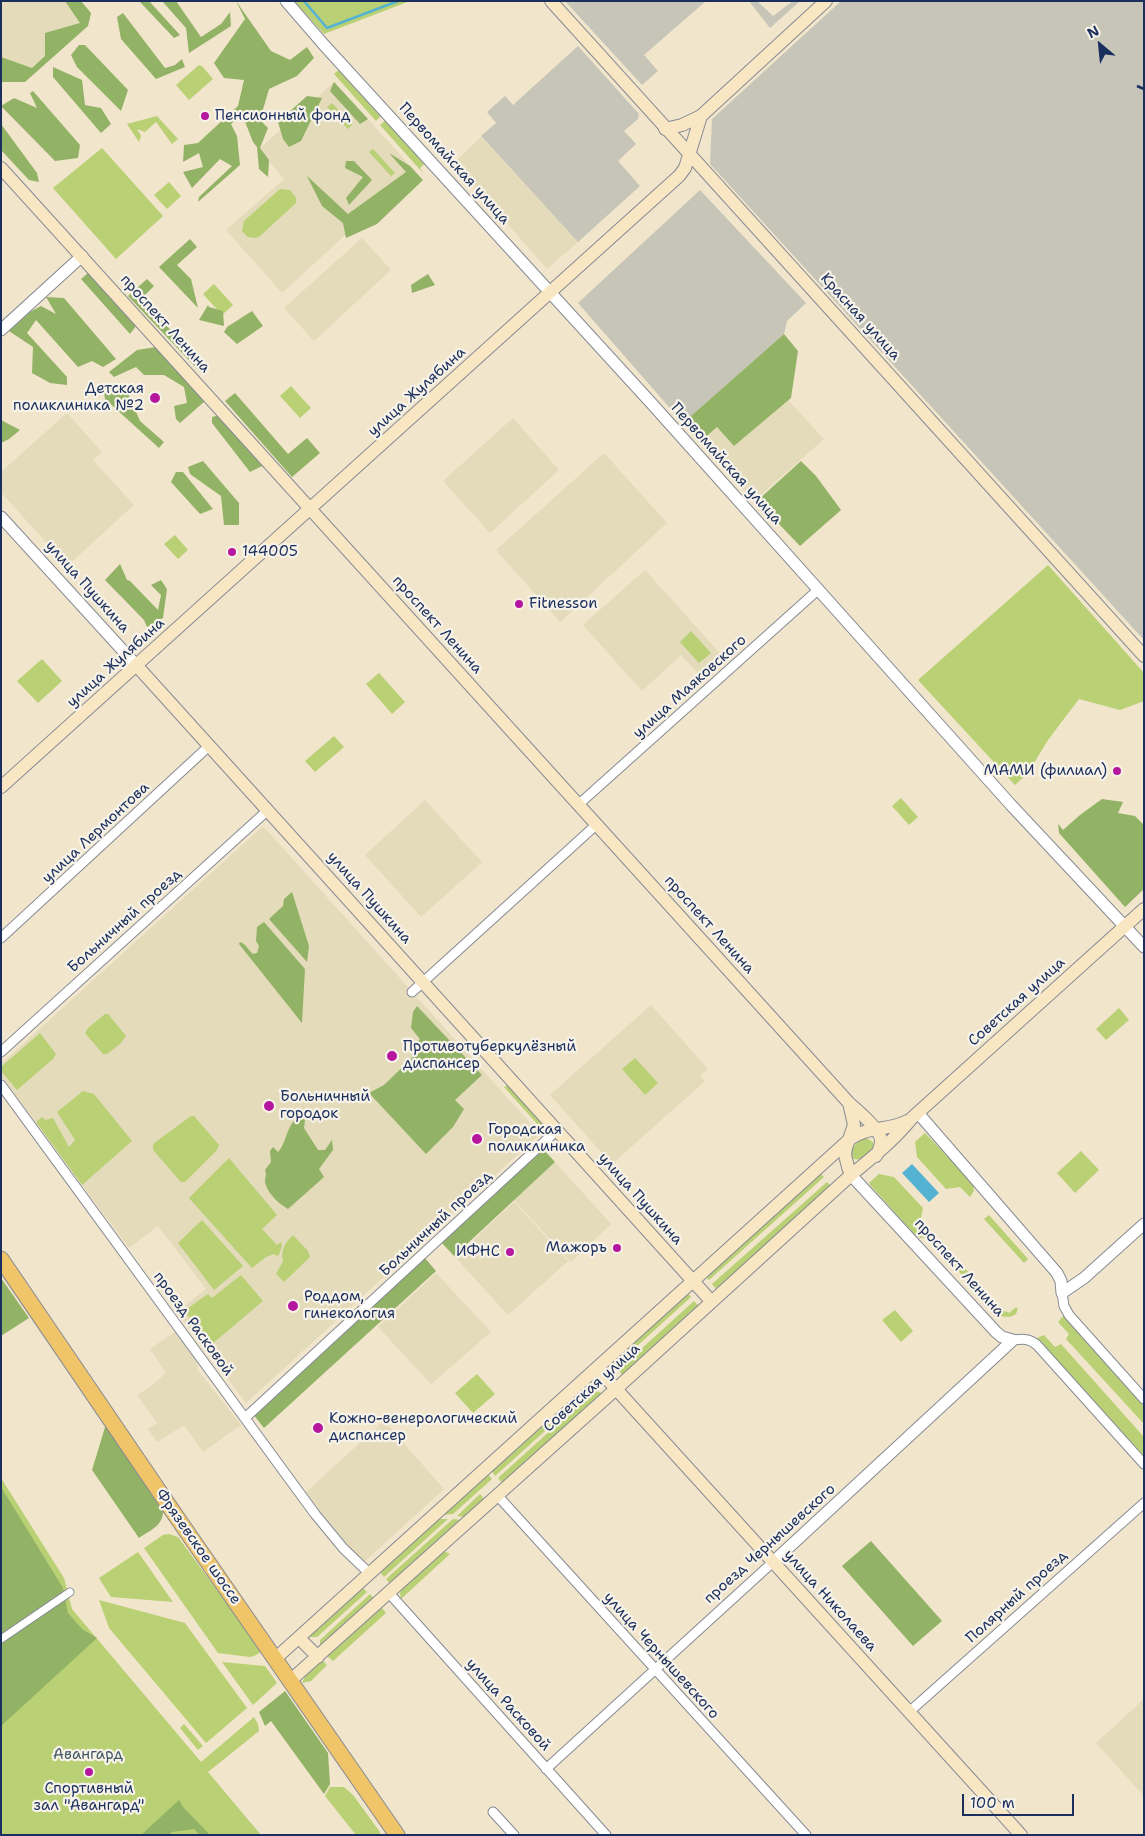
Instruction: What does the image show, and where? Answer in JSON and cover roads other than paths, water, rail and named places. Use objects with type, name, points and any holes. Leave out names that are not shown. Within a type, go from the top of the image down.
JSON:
[{"type":"highway","name":"Фрязевское шоссе","points":[[1,1258],[194,1543],[276,1658],[397,1835]]},
{"type":"main road","name":"Красная улица","points":[[551,1],[1144,656]]},
{"type":"main road","points":[[665,129],[682,125],[701,116],[826,1]]},
{"type":"main road","name":"улица Жулябина","points":[[1,788],[679,176],[686,168],[701,116]]},
{"type":"main road","name":"проспект Ленина","points":[[1,168],[848,1103],[874,1129]]},
{"type":"main road","name":"улица Пушкина","points":[[137,666],[711,1302]]},
{"type":"main road","name":"Советская улица","points":[[291,1680],[616,1389],[852,1174],[876,1156],[915,1115],[1144,909]]},
{"type":"main road","name":"проспект Ленина","points":[[848,1103],[854,1125],[845,1155],[852,1174]]},
{"type":"main road","name":"Советская улица","points":[[874,1129],[896,1126],[915,1115]]},
{"type":"main road","points":[[850,1139],[861,1132],[874,1129],[881,1140],[880,1149],[876,1156]]},
{"type":"main road","name":"Советская улица","points":[[276,1658],[850,1139]]},
{"type":"main road","points":[[845,1155],[850,1162],[862,1166]]},
{"type":"main road","name":"улица Николаева","points":[[596,1368],[1021,1835]]},
{"type":"main road","points":[[299,1638],[318,1657]]},
{"type":"street","name":"Первомайская улица","points":[[286,1],[819,589],[1011,805],[1144,947]]},
{"type":"street","points":[[1,330],[82,256]]},
{"type":"street","name":"улица Пушкина","points":[[1,517],[137,666]]},
{"type":"street","name":"улица Маяковского","points":[[578,805],[819,589]]},
{"type":"street","name":"улица Лермонтова","points":[[1,938],[209,746]]},
{"type":"street","name":"Больничный проезд","points":[[1,1052],[268,810]]},
{"type":"street","points":[[412,992],[596,824]]},
{"type":"street","name":"проезд Расковой","points":[[1,1085],[330,1533],[370,1574]]},
{"type":"street","points":[[915,1115],[1057,1273],[1061,1281],[1064,1306],[1069,1315],[1144,1399]]},
{"type":"street","name":"Больничный проезд","points":[[245,1418],[556,1131]]},
{"type":"street","name":"проспект Ленина","points":[[852,1174],[996,1332],[1014,1340],[1032,1340],[1144,1464]]},
{"type":"street","points":[[1062,1292],[1084,1278],[1144,1224]]},
{"type":"street","name":"проезд Чернышевского","points":[[546,1769],[1014,1340]]},
{"type":"street","name":"улица Чернышевского","points":[[497,1495],[806,1835]]},
{"type":"street","name":"Полярный проезд","points":[[909,1712],[1144,1503]]},
{"type":"street","points":[[1,1639],[70,1592]]},
{"type":"street","name":"улица Расковой","points":[[389,1593],[606,1835]]},
{"type":"street","points":[[493,1812],[514,1835]]},
{"type":"water","points":[[912,1164],[939,1193],[929,1202],[902,1173]]},
{"type":"waterway","points":[[304,1],[327,28],[398,1]]},
{"type":"railway","points":[[1137,86],[1144,89]]},
{"type":"place","name":"Пенсионный фонд","points":[[205,116]]},
{"type":"place","name":"Детская поликлиника №2","points":[[155,398]]},
{"type":"place","name":"144005","points":[[232,552]]},
{"type":"place","name":"Fitnesson","points":[[519,604]]},
{"type":"place","name":"МАМИ (филиал)","points":[[1117,771]]},
{"type":"place","name":"Противотуберкулёзный диспансер","points":[[392,1056]]},
{"type":"place","name":"Больничный городок","points":[[269,1106]]},
{"type":"place","name":"Городская поликлиника","points":[[477,1139]]},
{"type":"place","name":"Мажоръ","points":[[617,1248]]},
{"type":"place","name":"ИФНС","points":[[510,1252]]},
{"type":"place","name":"Роддом, гинекология","points":[[293,1306]]},
{"type":"place","name":"Кожно-венерологический диспансер","points":[[318,1428]]},
{"type":"place","name":"Спортивный зал \"Авангард\"","points":[[89,1772]]},
{"type":"park label","name":"Авангард","points":[[88,1755]]}]
